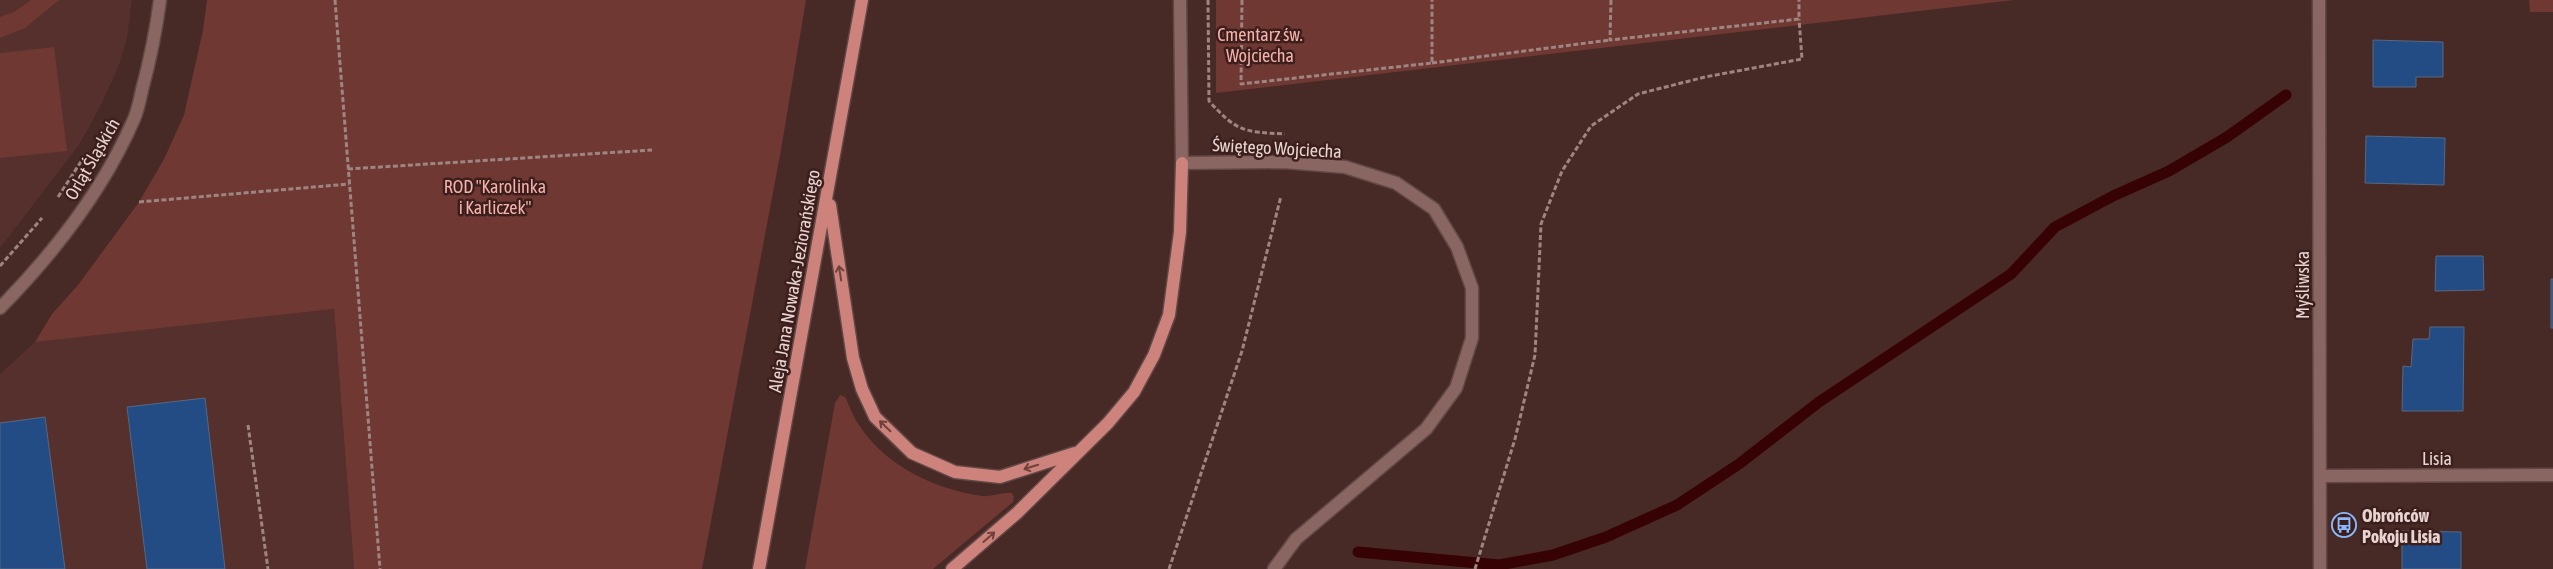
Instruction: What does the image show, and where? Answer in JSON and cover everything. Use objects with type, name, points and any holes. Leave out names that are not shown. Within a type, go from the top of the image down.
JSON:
[{"type":"main road","name":"Aleja Jana Nowaka-Jeziorańskiego","points":[[760,569],[862,0]]},
{"type":"main road","points":[[952,569],[1017,512],[1108,423],[1134,392],[1154,355],[1169,315],[1180,232],[1182,163]]},
{"type":"main road","points":[[828,195],[853,358],[862,389],[875,417],[912,452],[955,472],[1000,476],[1078,452]]},
{"type":"street","name":"Orląt Śląskich","points":[[0,308],[63,239],[96,193],[135,118],[154,43],[160,0]]},
{"type":"street","points":[[1180,0],[1182,163]]},
{"type":"street","name":"Myśliwska","points":[[2318,0],[2320,569]]},
{"type":"street","name":"Świętego Wojciecha","points":[[1182,163],[1284,162],[1345,167],[1396,183],[1434,209],[1457,247],[1472,288],[1472,338],[1456,388],[1426,429],[1296,539],[1274,569]]},
{"type":"street","name":"Lisia","points":[[2320,476],[2553,475]]},
{"type":"path","points":[[335,0],[380,569]]},
{"type":"path","points":[[1208,0],[1209,101],[1229,123],[1250,132],[1285,134]]},
{"type":"path","points":[[1242,0],[1241,84],[1799,19]]},
{"type":"path","points":[[1432,0],[1432,62]]},
{"type":"path","points":[[1610,40],[1611,0]]},
{"type":"path","points":[[1475,569],[1515,440],[1535,355],[1541,224],[1562,171],[1591,126],[1638,94],[1706,77],[1802,59],[1799,0]]},
{"type":"path","points":[[54,203],[89,148]]},
{"type":"path","points":[[348,169],[652,150]]},
{"type":"path","points":[[139,202],[349,184]]},
{"type":"path","points":[[1169,569],[1242,351],[1281,196]]},
{"type":"path","points":[[0,266],[43,218]]},
{"type":"path","points":[[248,425],[268,569]]},
{"type":"shaded area","points":[[0,0],[132,0],[127,38],[118,68],[100,107],[79,145],[0,248]]},
{"type":"shaded area","points":[[334,309],[354,569],[0,569],[0,374],[35,342]]},
{"type":"green space","points":[[31,0],[59,0],[25,28],[0,38],[0,17],[14,12]]},
{"type":"green space","name":"ROD \"Karolinka i Karliczek\"","points":[[207,0],[806,0],[781,150],[702,569],[354,569],[334,309],[35,342],[52,314],[78,285],[139,202],[164,159],[184,115],[203,30]]},
{"type":"green space","name":"Cmentarz św. Wojciecha","points":[[1216,0],[2014,0],[1216,93]]},
{"type":"green space","points":[[2529,0],[2553,0],[2553,12],[2530,12]]},
{"type":"green space","points":[[54,47],[67,151],[0,158],[0,53]]},
{"type":"green space","points":[[840,395],[845,397],[856,421],[872,442],[899,465],[930,482],[964,493],[986,496],[1012,493],[1014,497],[1013,502],[933,569],[805,569],[835,403]]},
{"type":"building","points":[[2373,40],[2443,42],[2443,77],[2416,77],[2416,87],[2373,87]]},
{"type":"building","points":[[2366,136],[2445,138],[2444,185],[2365,183]]},
{"type":"building","points":[[2436,256],[2483,256],[2484,290],[2435,291]]},
{"type":"building","points":[[2551,279],[2553,279],[2553,328],[2551,328]]},
{"type":"building","points":[[2430,327],[2464,327],[2463,411],[2402,411],[2403,366],[2411,367],[2413,339],[2429,339]]},
{"type":"building","points":[[205,398],[225,569],[147,569],[127,407]]},
{"type":"building","points":[[45,417],[65,569],[0,569],[0,423]]},
{"type":"building","points":[[2402,531],[2461,532],[2461,569],[2402,569]]},
{"type":"waterway","points":[[1358,552],[1499,565],[1553,555],[1606,537],[1677,505],[1739,464],[1819,402],[2011,274],[2055,227],[2113,196],[2169,171],[2227,137],[2286,95]]},
{"type":"place","name":"Obrońców Pokoju Lisia","points":[[2344,525]]}]
